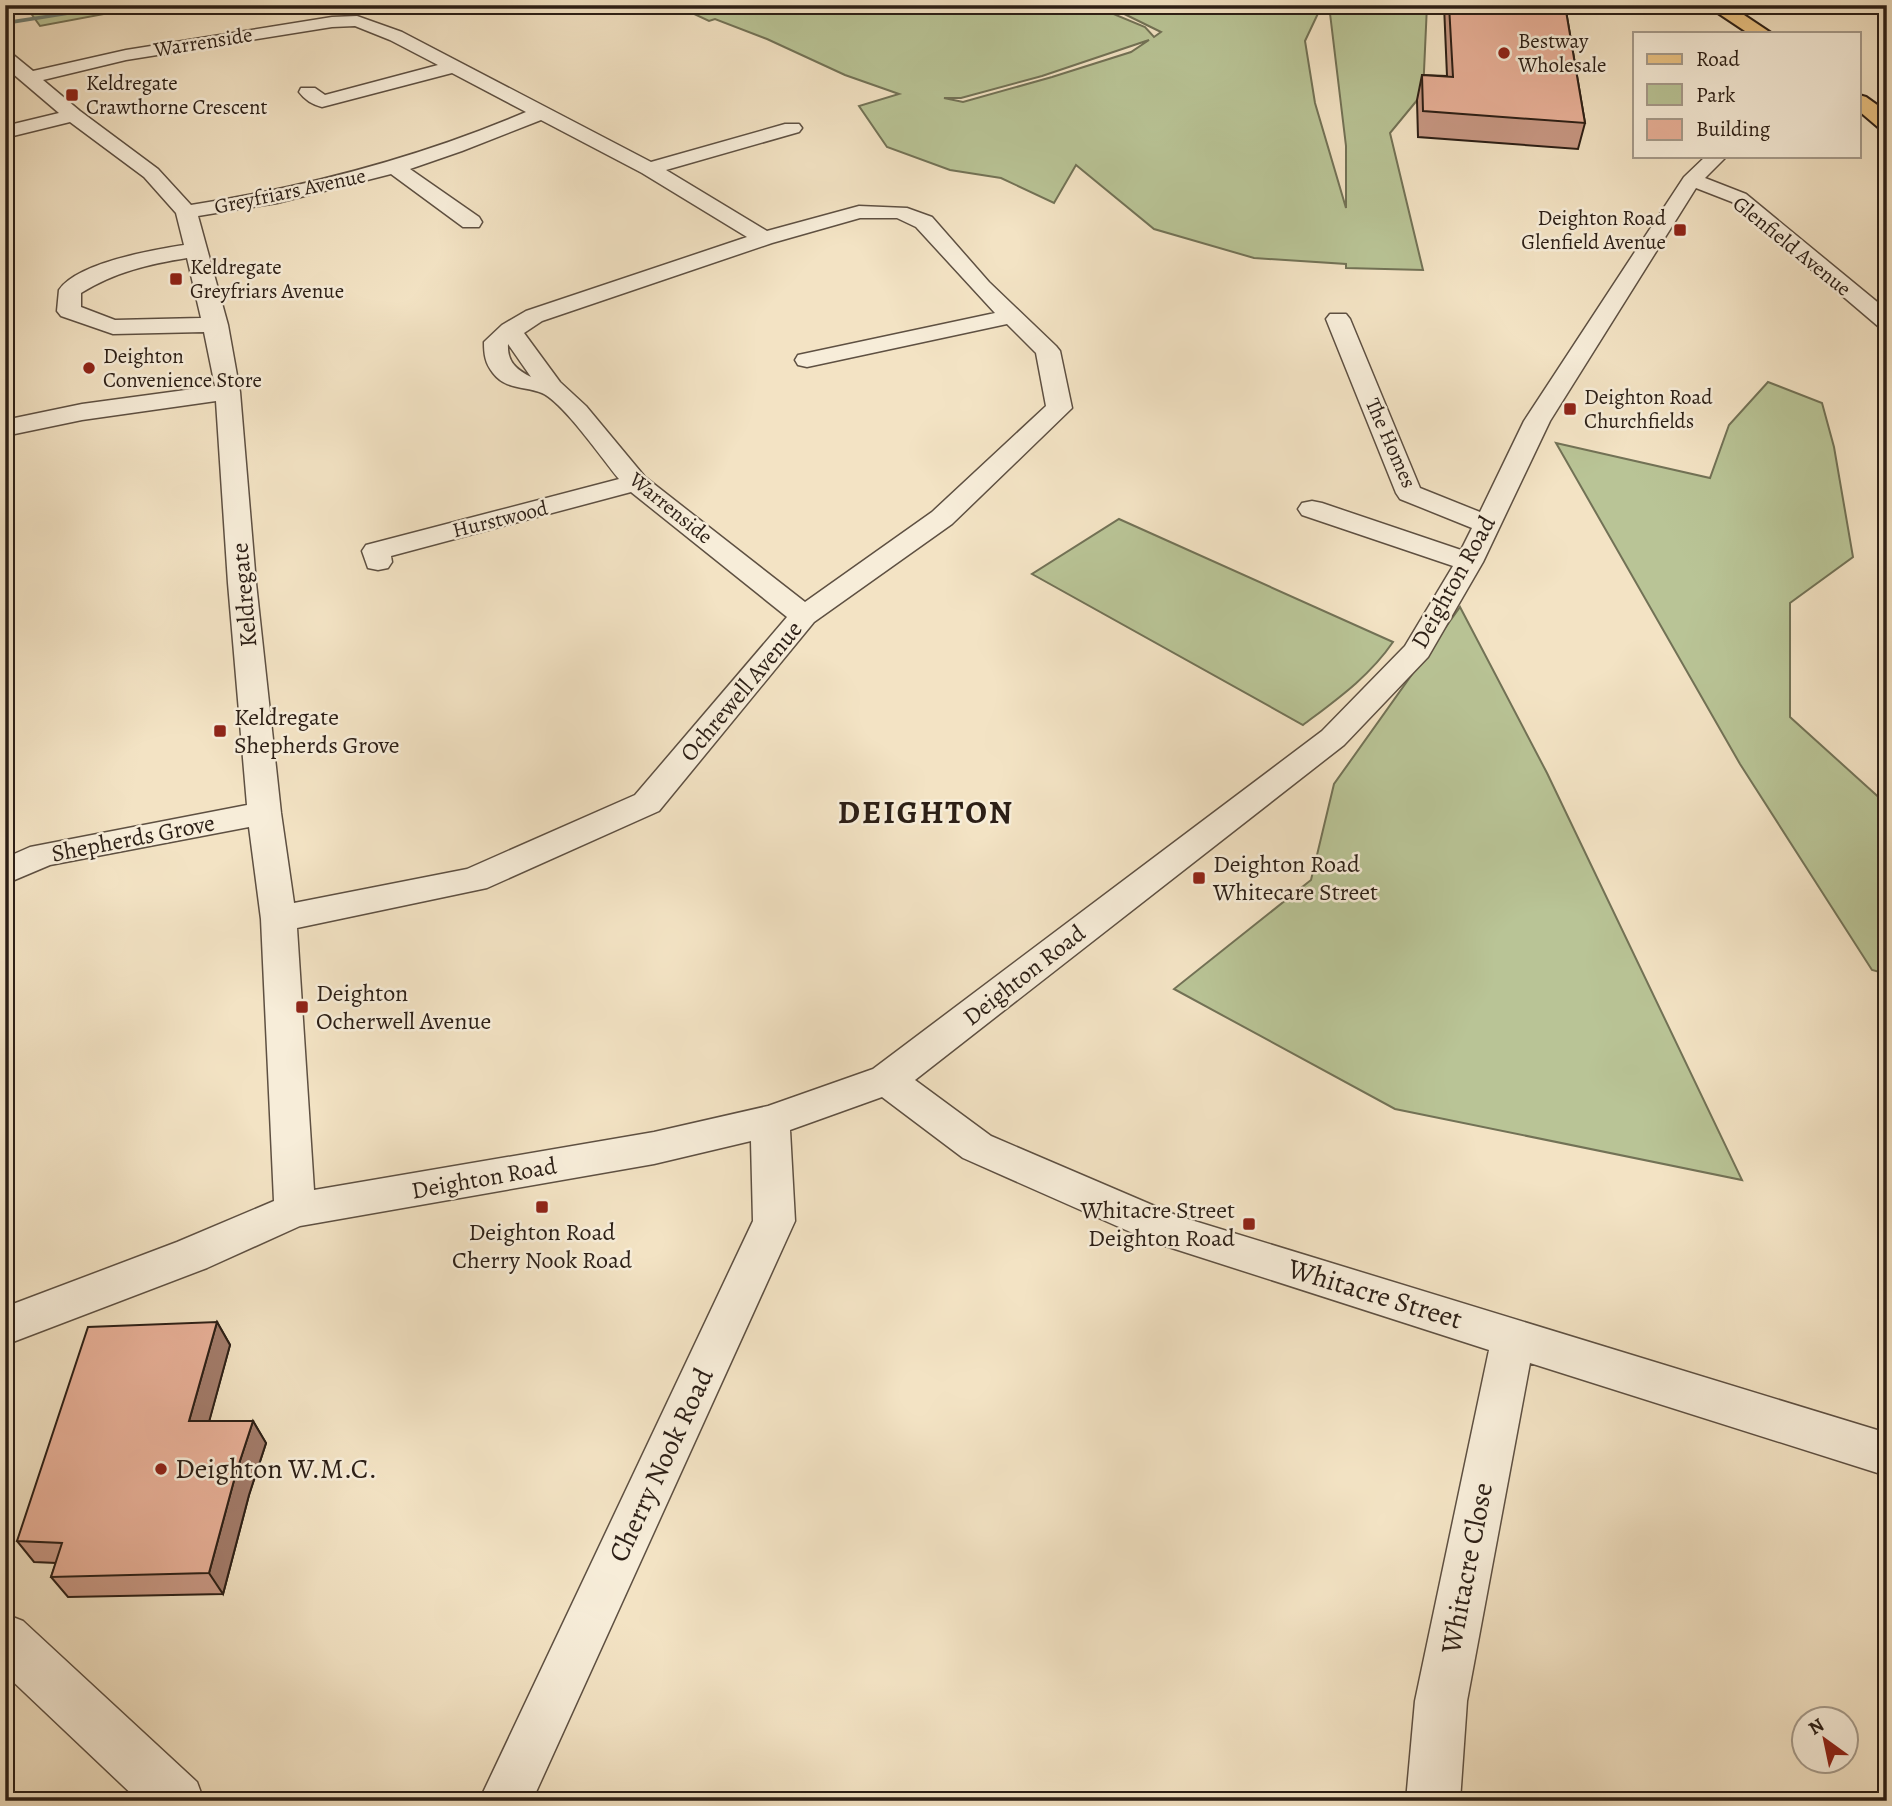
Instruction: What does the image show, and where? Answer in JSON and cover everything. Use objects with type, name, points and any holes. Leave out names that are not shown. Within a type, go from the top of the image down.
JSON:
[{"type":"main road","points":[[1715,5],[1759,32]]},
{"type":"street","name":"Warrenside","points":[[13,66],[126,55],[346,21],[364,23],[396,36],[649,169],[764,238]]},
{"type":"street","name":"Keldregate","points":[[13,66],[73,116],[151,173],[186,212],[216,325],[228,392],[242,583],[264,813],[279,919],[295,1210]]},
{"type":"street","points":[[308,92],[322,100],[454,67]]},
{"type":"street","name":"Greyfriars Avenue","points":[[186,212],[258,202],[394,167],[540,113]]},
{"type":"street","points":[[5,132],[73,116]]},
{"type":"street","points":[[649,169],[792,128]]},
{"type":"street","name":"Deighton Road","points":[[5,1326],[192,1255],[295,1210],[654,1147],[770,1121],[887,1080],[1333,738],[1417,651],[1469,562],[1537,421],[1607,307],[1691,181],[1715,158]]},
{"type":"street","name":"Greyfriars Avenue","points":[[394,167],[471,222]]},
{"type":"street","name":"Glenfield Avenue","points":[[1691,181],[1712,186],[1739,198],[1887,323]]},
{"type":"street","name":"Ochrewell Avenue","points":[[279,919],[475,879],[647,803],[804,616],[942,518],[1059,408],[1048,351],[981,287],[924,222],[900,212],[859,212],[764,238]]},
{"type":"street","name":"Warrenside","points":[[764,238],[534,316],[510,330],[551,387],[577,411],[636,483],[804,616]]},
{"type":"street","points":[[197,250],[130,260],[95,273],[69,290],[69,311],[113,327],[216,325]]},
{"type":"street","points":[[807,360],[1014,316]]},
{"type":"street","name":"The Homes","points":[[1338,318],[1409,493],[1486,524]]},
{"type":"street","points":[[5,428],[82,412],[228,392]]},
{"type":"street","name":"Hurstwood","points":[[378,562],[376,551],[636,483]]},
{"type":"street","points":[[1312,509],[1469,562]]},
{"type":"street","name":"Shepherds Grove","points":[[5,872],[42,855],[264,813]]},
{"type":"street","name":"Whitacre Street","points":[[887,1080],[977,1147],[1168,1230],[1887,1455]]},
{"type":"street","name":"Cherry Nook Road","points":[[505,1801],[774,1221],[770,1121]]},
{"type":"street","name":"Whitacre Close","points":[[1433,1801],[1441,1701],[1513,1338]]},
{"type":"street","points":[[5,1639],[178,1801]]},
{"type":"green space","points":[[25,5],[152,5],[40,26]]},
{"type":"green space","points":[[675,5],[1092,5],[1145,27],[1154,37],[1161,32],[1106,5],[1322,5],[1305,41],[1315,103],[1346,208],[1346,146],[1329,5],[1427,5],[1423,93],[1390,133],[1423,270],[1346,268],[1346,264],[1254,258],[1154,229],[1076,165],[1054,203],[1001,178],[950,170],[887,147],[859,106],[899,94],[845,75],[767,39],[715,19],[709,21]],"holes":[[[1149,40],[1131,52],[963,102],[944,98],[961,98],[1042,76]]]},
{"type":"green space","points":[[1768,382],[1822,403],[1834,447],[1853,557],[1790,603],[1790,717],[1884,802],[1887,824],[1887,974],[1872,970],[1740,764],[1556,443],[1710,478],[1729,425]]},
{"type":"green space","points":[[1119,519],[1393,642],[1363,677],[1303,725],[1032,574]]},
{"type":"green space","points":[[1460,607],[1547,773],[1742,1180],[1395,1109],[1174,989],[1311,880],[1334,784]]},
{"type":"building","name":"Bestway Wholesale","points":[[1449,5],[1565,5],[1585,123],[1423,111],[1422,75],[1453,77]]},
{"type":"building","name":"Deighton W.M.C.","points":[[217,1322],[189,1421],[253,1421],[209,1573],[51,1577],[62,1543],[17,1541],[88,1327]]},
{"type":"waterway","points":[[5,23],[127,5]]},
{"type":"place","name":"Bestway Wholesale","points":[[1504,53]]},
{"type":"place","name":"Keldregate Crawthorne Crescent","points":[[72,95]]},
{"type":"place","name":"Deighton Road Glenfield Avenue","points":[[1680,230]]},
{"type":"place","name":"Keldregate Greyfriars Avenue","points":[[176,279]]},
{"type":"place","name":"Deighton Convenience Store","points":[[89,368]]},
{"type":"place","name":"Deighton Road Churchfields","points":[[1570,409]]},
{"type":"place","name":"Keldregate Shepherds Grove","points":[[220,731]]},
{"type":"place","name":"Deighton Road Whitecare Street","points":[[1199,878]]},
{"type":"place","name":"Deighton Ocherwell Avenue","points":[[302,1007]]},
{"type":"place","name":"Deighton Road Cherry Nook Road","points":[[542,1207]]},
{"type":"place","name":"Whitacre Street Deighton Road","points":[[1249,1224]]},
{"type":"place","name":"Deighton W.M.C.","points":[[161,1469]]},
{"type":"district","name":"DEIGHTON","points":[[926,812]]}]
